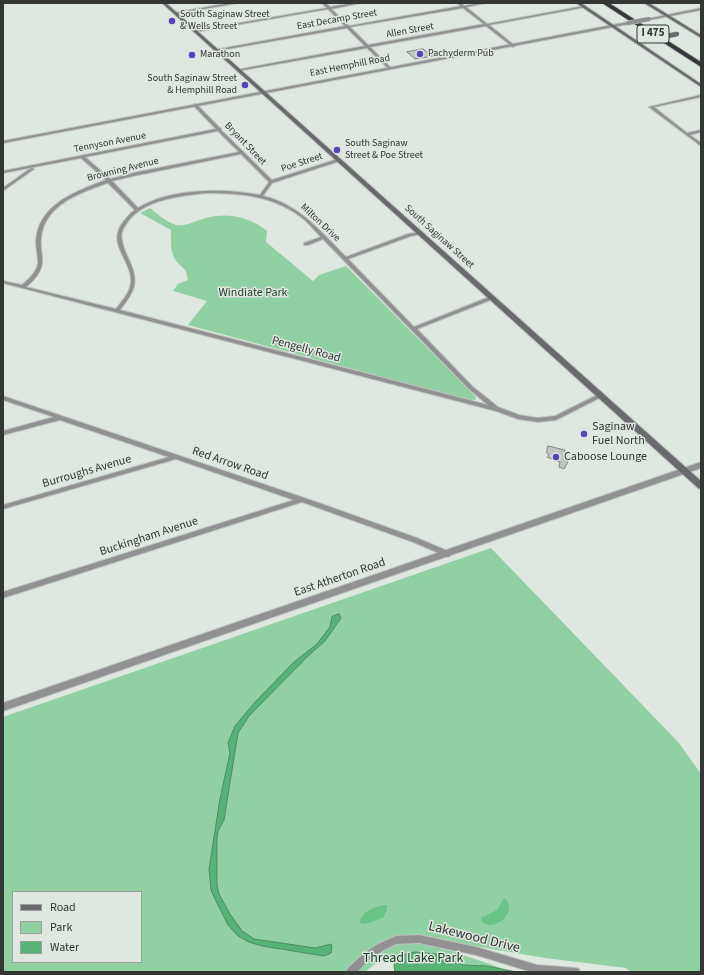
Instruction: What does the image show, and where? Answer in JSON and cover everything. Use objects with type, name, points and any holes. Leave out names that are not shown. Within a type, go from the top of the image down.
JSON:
[{"type":"highway","name":"I 475","points":[[605,3],[701,65]]},
{"type":"highway","name":"I 475","points":[[616,3],[701,58]]},
{"type":"main road","name":"South Saginaw Street","points":[[164,3],[701,486]]},
{"type":"main road","points":[[578,3],[701,86]]},
{"type":"main road","points":[[646,3],[701,37]]},
{"type":"main road","points":[[640,44],[643,41],[681,33],[696,34]]},
{"type":"street","points":[[175,13],[236,3]]},
{"type":"street","points":[[324,3],[389,68]]},
{"type":"street","points":[[195,31],[359,3]]},
{"type":"street","points":[[459,3],[512,46]]},
{"type":"street","name":"East Decamp Street","points":[[216,50],[484,3]]},
{"type":"street","name":"Allen Street","points":[[238,70],[584,7]]},
{"type":"street","name":"East Hemphill Road","points":[[3,142],[701,9]]},
{"type":"street","points":[[701,96],[651,107],[701,145]]},
{"type":"street","name":"Bryant Street","points":[[195,105],[271,182],[261,196]]},
{"type":"street","name":"Tennyson Avenue","points":[[3,172],[220,130]]},
{"type":"street","points":[[687,134],[701,131]]},
{"type":"street","name":"Browning Avenue","points":[[23,287],[37,271],[40,262],[38,239],[40,230],[50,212],[56,205],[74,194],[110,181],[242,153]]},
{"type":"street","points":[[83,157],[110,181],[137,210]]},
{"type":"street","name":"Poe Street","points":[[271,182],[339,160]]},
{"type":"street","points":[[3,190],[27,172],[41,165]]},
{"type":"street","name":"Milton Drive","points":[[117,311],[128,295],[133,283],[133,272],[120,239],[120,229],[125,220],[137,210],[164,199],[206,192],[242,193],[261,196],[278,201],[298,212],[471,388],[497,409]]},
{"type":"street","points":[[345,259],[410,235],[420,234]]},
{"type":"street","points":[[306,244],[323,238]]},
{"type":"street","name":"Pengelly Road","points":[[3,282],[497,409],[518,417],[538,420],[556,418],[601,395]]},
{"type":"street","points":[[413,329],[491,298]]},
{"type":"street","name":"Red Arrow Road","points":[[3,398],[301,500],[415,540],[448,554]]},
{"type":"street","points":[[3,433],[59,418]]},
{"type":"street","name":"Burroughs Avenue","points":[[3,507],[177,458]]},
{"type":"street","name":"East Atherton Road","points":[[3,707],[448,554],[701,465]]},
{"type":"street","name":"Buckingham Avenue","points":[[3,595],[301,500]]},
{"type":"street","name":"Lakewood Drive","points":[[350,972],[366,957],[381,947],[396,940],[419,939],[476,951],[537,969],[576,972]]},
{"type":"green space","name":"Windiate Park","points":[[150,208],[165,220],[176,225],[184,225],[214,216],[238,217],[253,222],[267,231],[266,242],[313,281],[319,275],[346,266],[476,397],[475,400],[468,400],[188,325],[207,301],[173,291],[178,284],[188,280],[187,275],[185,269],[173,256],[171,230],[140,213]]},
{"type":"green space","points":[[491,548],[679,743],[701,774],[701,972],[631,972],[626,968],[545,958],[439,940],[426,945],[437,946],[507,970],[519,972],[395,972],[393,961],[386,958],[378,961],[365,972],[3,972],[3,717]]},
{"type":"shaded area","points":[[504,898],[508,903],[509,908],[508,913],[504,918],[500,922],[494,924],[488,925],[482,922],[481,918],[497,910]]},
{"type":"shaded area","points":[[387,905],[387,910],[383,918],[365,924],[360,923],[366,912],[379,906]]},
{"type":"water","points":[[339,614],[341,618],[325,641],[308,656],[249,716],[238,733],[224,820],[218,831],[217,838],[217,885],[219,894],[230,914],[242,931],[254,939],[315,948],[331,944],[331,953],[324,956],[262,946],[249,942],[238,936],[228,925],[211,890],[209,869],[220,799],[230,753],[228,743],[235,726],[256,701],[294,662],[317,644],[330,627],[332,617]]},
{"type":"water","name":"Thread Lake Park","points":[[415,952],[436,954],[463,965],[487,966],[516,972],[395,972],[394,966],[396,957]]},
{"type":"building","name":"Pachyderm Pub","points":[[423,49],[433,56],[415,59],[407,52]]},
{"type":"building","name":"Caboose Lounge","points":[[548,446],[565,450],[564,458],[568,462],[564,469],[559,467],[560,462],[547,457],[549,454],[547,453]]},
{"type":"place","name":"South Saginaw Street & Wells Street","points":[[172,21]]},
{"type":"place","name":"Pachyderm Pub","points":[[420,54]]},
{"type":"place","name":"Marathon","points":[[192,55]]},
{"type":"place","name":"South Saginaw Street & Hemphill Road","points":[[245,85]]},
{"type":"place","name":"South Saginaw Street & Poe Street","points":[[337,150]]},
{"type":"place","name":"Saginaw Fuel North","points":[[584,434]]},
{"type":"place","name":"Caboose Lounge","points":[[556,457]]}]
